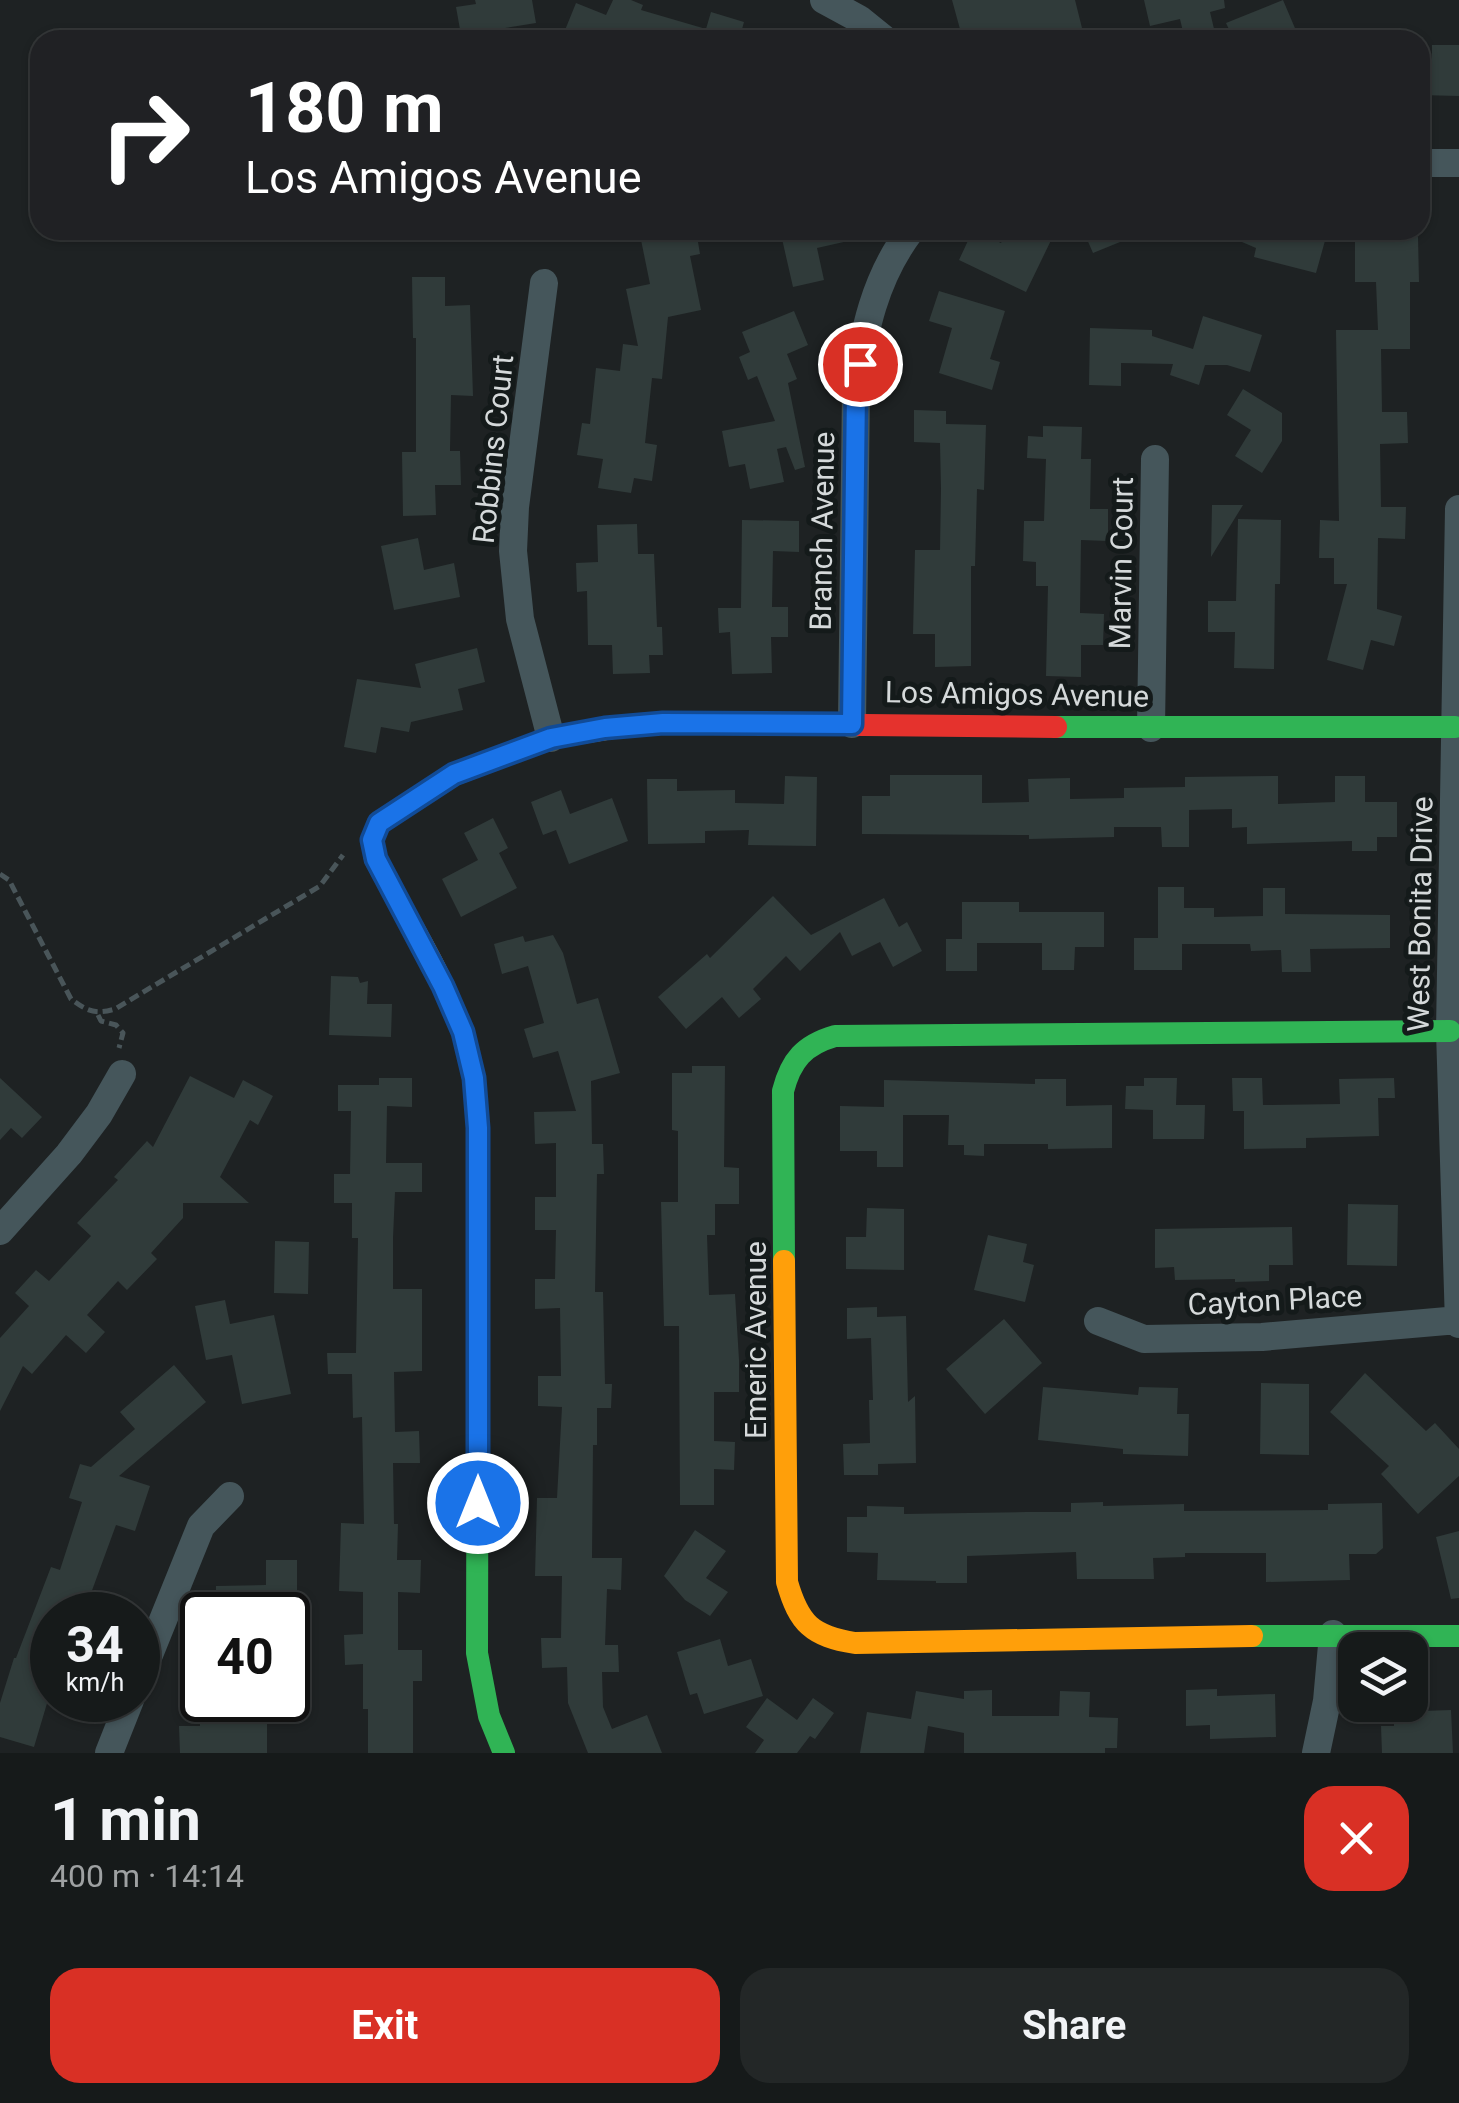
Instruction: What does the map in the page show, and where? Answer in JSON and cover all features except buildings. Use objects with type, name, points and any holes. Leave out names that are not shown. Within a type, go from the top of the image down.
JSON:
[{"type":"street","points":[[824,0],[872,30]]},
{"type":"street","points":[[1430,163],[1459,163]]},
{"type":"street","name":"Branch Avenue","points":[[852,724],[856,390],[862,339],[878,290],[903,240]]},
{"type":"street","name":"Robbins Court","points":[[544,283],[513,551],[520,619],[551,738]]},
{"type":"street","name":"Marvin Court","points":[[1151,728],[1156,459]]},
{"type":"street","name":"West Bonita Drive","points":[[1458,1321],[1450,1031],[1459,509]]},
{"type":"street","name":"Los Amigos Avenue","points":[[372,840],[379,823],[454,774],[551,738],[605,728],[663,723],[1455,727]]},
{"type":"street","points":[[372,840],[376,859],[463,1032],[474,1078],[478,1128],[477,1653],[490,1716],[504,1753]]},
{"type":"street","name":"Emeric Avenue","points":[[1450,1031],[835,1036],[815,1041],[798,1053],[788,1070],[783,1091],[787,1582],[793,1606],[808,1626],[830,1640],[855,1643],[1333,1634],[1459,1636]]},
{"type":"street","points":[[0,1231],[70,1154],[99,1114],[121,1061]]},
{"type":"street","name":"Cayton Place","points":[[1098,1321],[1144,1339],[1262,1337],[1458,1321]]},
{"type":"street","points":[[160,1628],[201,1526],[230,1496]]},
{"type":"street","points":[[1316,1753],[1327,1700],[1333,1634]]},
{"type":"street","points":[[109,1753],[121,1722]]},
{"type":"path","points":[[0,874],[9,880],[71,999],[98,1014],[115,1009],[320,886],[342,856],[372,840]]},
{"type":"path","points":[[98,1014],[101,1021],[116,1025],[123,1033],[121,1061]]},
{"type":"traffic: fast","points":[[1056,727],[1455,727]]},
{"type":"traffic: fast","points":[[784,1261],[783,1091],[800,1055],[835,1036],[1450,1031]]},
{"type":"traffic: fast","points":[[478,1221],[477,1653],[489,1716],[504,1753]]},
{"type":"traffic: fast","points":[[1252,1636],[1459,1636]]},
{"type":"traffic: slow","points":[[478,1221],[478,1125],[469,1053],[444,986],[375,859],[372,840],[379,823],[454,775],[551,738],[620,727]]},
{"type":"traffic: slow","points":[[784,1261],[787,1582],[809,1626],[855,1643],[1252,1636]]},
{"type":"traffic: jam","points":[[620,727],[663,723],[1056,727]]},
{"type":"route","points":[[478,1503],[478,1128],[474,1078],[463,1032],[376,859],[372,840],[379,823],[454,774],[551,738],[663,723],[852,724],[856,390],[860,364]]}]
